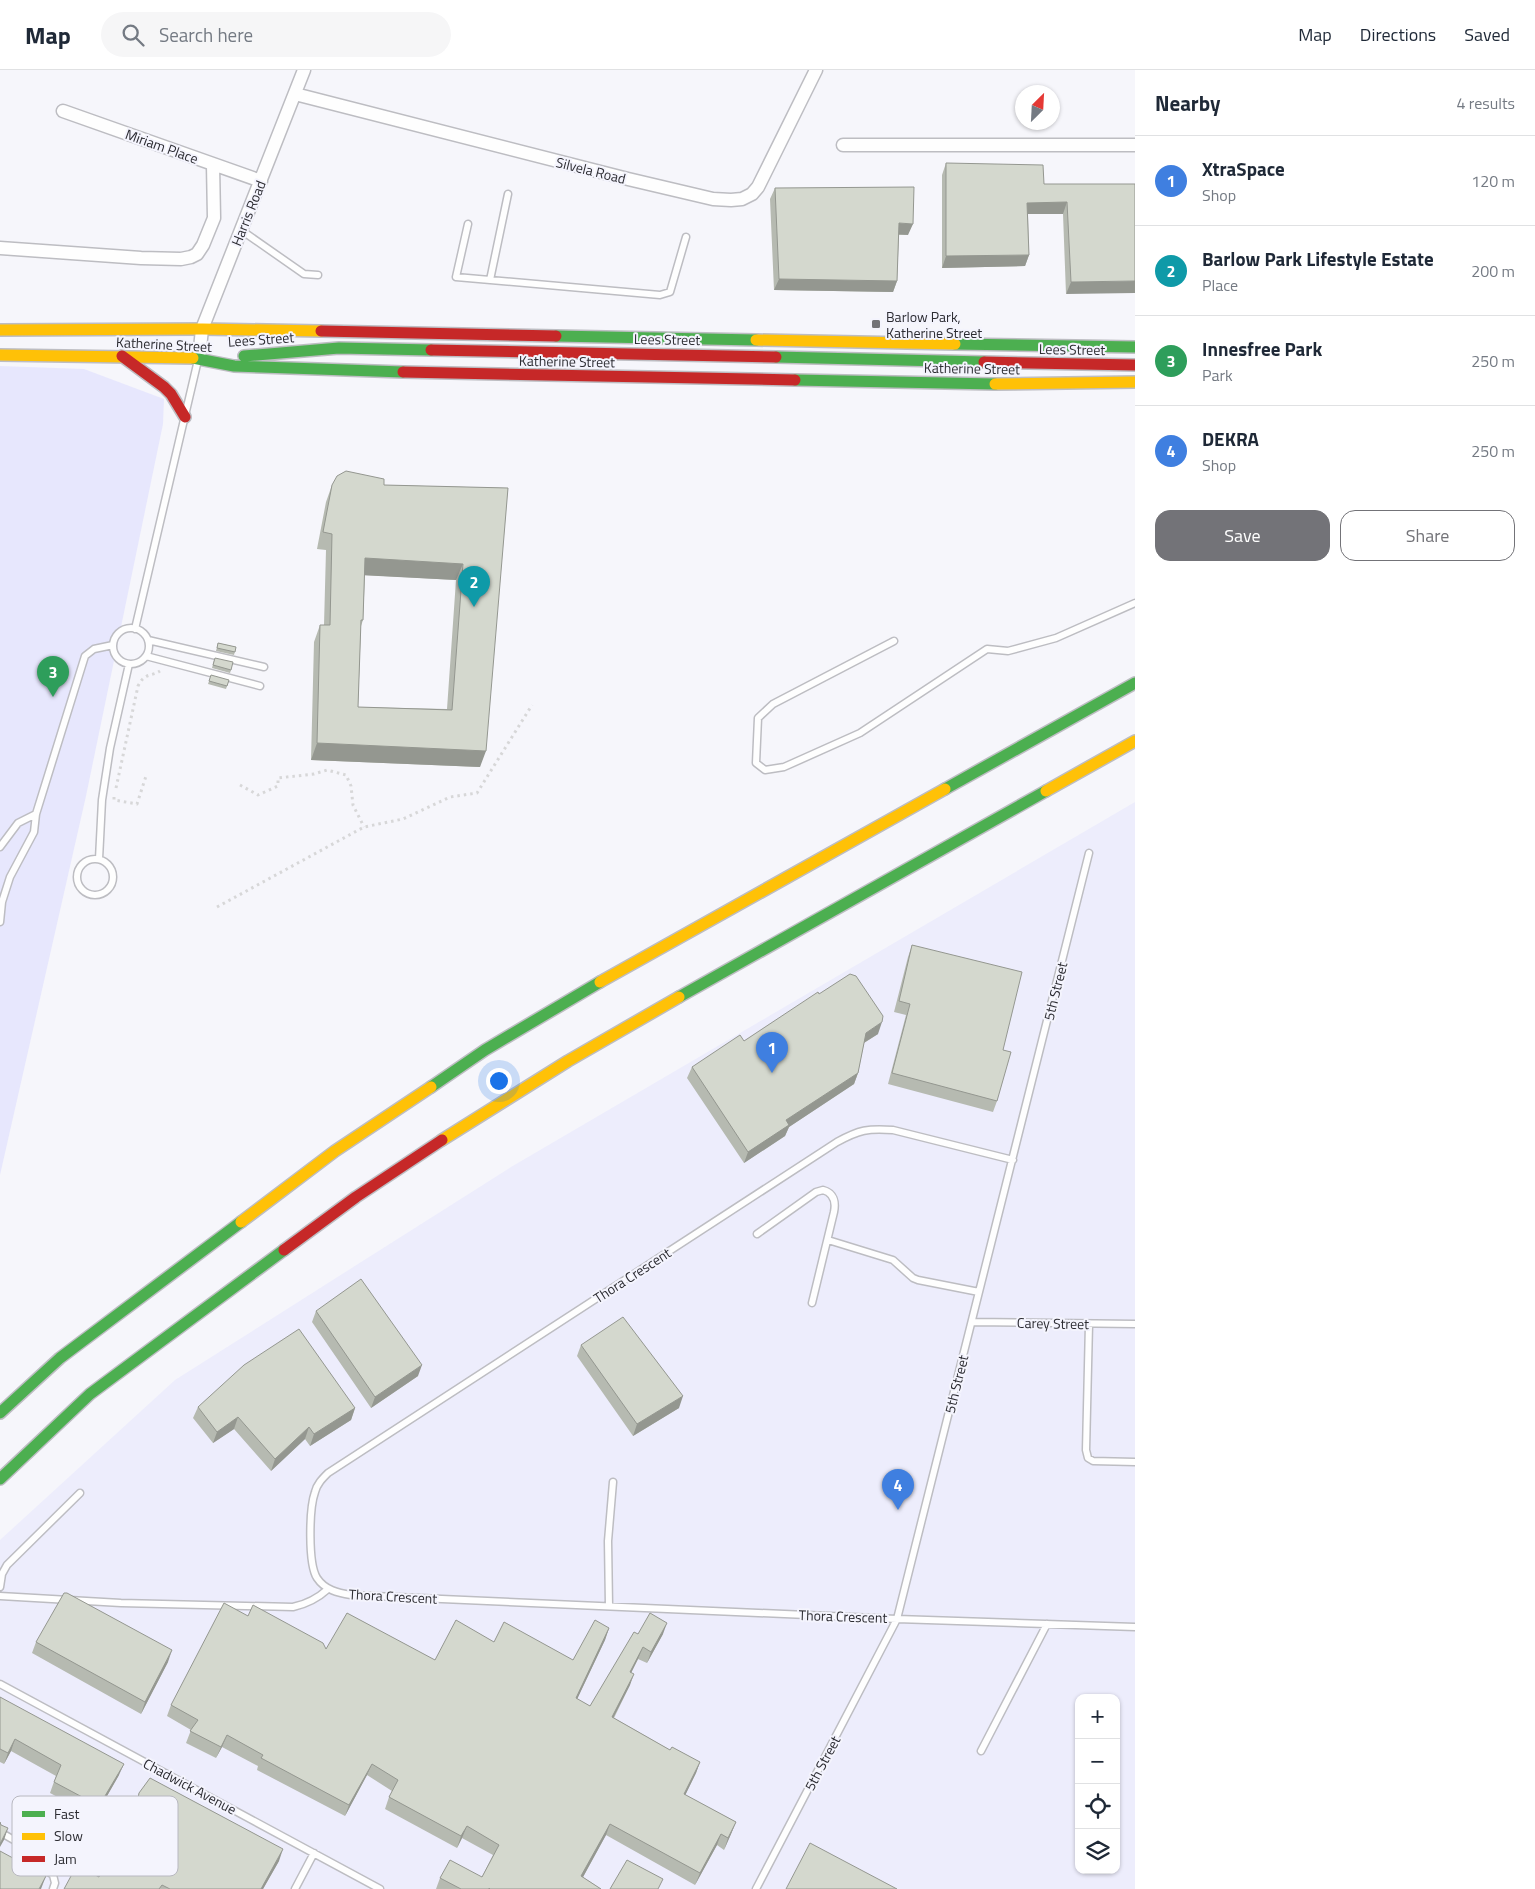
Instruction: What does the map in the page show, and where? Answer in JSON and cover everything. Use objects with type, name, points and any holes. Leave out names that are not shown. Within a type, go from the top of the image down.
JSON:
[{"type":"main road","name":"Katherine Street","points":[[0,330],[202,329],[1135,347]]},
{"type":"main road","points":[[1114,346],[1135,342]]},
{"type":"main road","name":"Lees Street","points":[[199,358],[255,356],[339,348],[1135,365]]},
{"type":"main road","name":"Katherine Street","points":[[0,355],[199,358],[234,366],[440,373],[992,384],[1135,382]]},
{"type":"main road","points":[[122,356],[164,387],[171,394],[185,417]]},
{"type":"main road","points":[[0,1413],[60,1358],[327,1157],[485,1050],[568,1000],[1135,683]]},
{"type":"main road","points":[[0,1479],[90,1394],[356,1198],[430,1147],[568,1061],[1135,741]]},
{"type":"street","name":"Harris Road","points":[[199,358],[202,329],[304,70]]},
{"type":"street","name":"Silvela Road","points":[[295,94],[628,179],[713,199],[731,200],[742,199],[752,194],[758,187],[816,70]]},
{"type":"street","name":"Miriam Place","points":[[63,112],[261,181]]},
{"type":"street","points":[[843,145],[1135,145]]},
{"type":"street","points":[[0,248],[141,258],[190,257],[197,254],[203,245],[214,218],[214,165]]},
{"type":"lane","points":[[490,280],[508,194]]},
{"type":"lane","points":[[468,224],[456,277],[660,295],[670,292],[686,237]]},
{"type":"lane","points":[[241,230],[304,274],[318,275]]},
{"type":"lane","points":[[135,629],[199,358]]},
{"type":"lane","points":[[894,640],[765,710],[758,718],[756,762],[765,770],[784,767],[860,733],[987,649],[1008,651],[1056,638],[1135,603]]},
{"type":"lane","points":[[148,640],[146,656],[137,663],[128,664],[120,661],[116,656],[113,645],[118,634],[123,630],[135,629],[148,640],[264,667]]},
{"type":"lane","points":[[0,922],[1,902],[10,877],[34,832],[36,814],[85,656],[94,649],[113,645]]},
{"type":"lane","points":[[146,656],[260,686]]},
{"type":"lane","points":[[99,860],[102,800],[108,756],[128,664]]},
{"type":"lane","points":[[0,847],[18,823],[36,814]]},
{"type":"lane","name":"5th Street","points":[[756,1889],[898,1618],[1089,853]]},
{"type":"lane","points":[[93,859],[99,860],[108,865],[112,870],[112,882],[106,891],[95,895],[84,891],[80,887],[77,875],[82,864],[93,859]]},
{"type":"lane","name":"Thora Crescent","points":[[1013,1160],[893,1130],[873,1128],[854,1133],[837,1142],[328,1473],[320,1481],[312,1504],[311,1555],[313,1569],[317,1578],[328,1589],[351,1595],[1135,1627]]},
{"type":"lane","points":[[757,1234],[816,1192],[823,1190],[830,1194],[836,1205],[812,1303]]},
{"type":"lane","points":[[828,1240],[893,1260],[906,1269],[913,1278],[918,1280],[979,1292]]},
{"type":"lane","name":"Carey Street","points":[[972,1322],[1135,1324]]},
{"type":"lane","points":[[1089,1324],[1086,1450],[1088,1458],[1093,1462],[1135,1462]]},
{"type":"lane","points":[[609,1606],[608,1541],[613,1482]]},
{"type":"lane","points":[[0,1587],[2,1574],[7,1565],[80,1493]]},
{"type":"lane","points":[[0,1596],[121,1603],[293,1607],[316,1599],[328,1589]]},
{"type":"lane","points":[[981,1752],[1047,1624]]},
{"type":"lane","name":"Chadwick Avenue","points":[[0,1684],[380,1889]]},
{"type":"lane","points":[[0,1832],[12,1838]]},
{"type":"lane","points":[[295,1889],[314,1853]]},
{"type":"lane","points":[[53,1876],[55,1883],[53,1889]]},
{"type":"path","points":[[146,776],[137,804],[114,800],[138,686],[147,674],[160,672],[162,660]]},
{"type":"path","points":[[217,907],[364,827],[403,819],[450,797],[477,793],[532,705]]},
{"type":"path","points":[[240,785],[258,794],[278,786],[278,778],[314,774],[327,770],[346,775],[351,786],[353,805],[364,827]]},
{"type":"shaded area","points":[[0,366],[84,369],[164,399],[163,424],[86,796],[0,1175]]},
{"type":"shaded area","points":[[1135,802],[1135,1889],[0,1889],[0,1540],[175,1380],[511,1167]]},
{"type":"building","points":[[946,163],[1043,165],[1044,184],[1135,184],[1135,281],[1071,282],[1067,202],[1027,203],[1029,255],[946,256]]},
{"type":"building","points":[[914,187],[913,224],[899,223],[897,281],[779,279],[775,188]]},
{"type":"building","points":[[346,471],[384,479],[384,485],[508,488],[486,751],[317,743],[320,625],[330,625],[332,534],[323,532],[332,485],[337,476]],"holes":[[[365,558],[463,564],[452,710],[358,707]]]},
{"type":"building","points":[[218,643],[236,647],[235,652],[217,648]]},
{"type":"building","points":[[215,658],[233,662],[231,670],[213,665]]},
{"type":"building","points":[[211,675],[229,680],[227,686],[209,681]]},
{"type":"building","points":[[912,945],[1022,972],[1003,1050],[1011,1052],[997,1101],[892,1073],[910,1004],[899,1001]]},
{"type":"building","points":[[850,974],[856,976],[883,1016],[882,1022],[866,1033],[858,1073],[786,1120],[789,1125],[748,1152],[692,1067],[740,1035],[744,1041],[818,992],[819,994]]},
{"type":"building","points":[[361,1279],[422,1365],[375,1397],[316,1311]]},
{"type":"building","points":[[623,1317],[683,1396],[637,1424],[581,1345]]},
{"type":"building","points":[[299,1329],[355,1408],[314,1434],[309,1427],[275,1459],[238,1417],[217,1432],[198,1407],[244,1365]]},
{"type":"building","points":[[64,1593],[172,1650],[145,1702],[36,1642]]},
{"type":"building","points":[[224,1603],[248,1616],[253,1605],[323,1643],[326,1649],[347,1613],[435,1660],[456,1620],[494,1642],[504,1622],[573,1660],[595,1620],[609,1628],[576,1698],[590,1706],[634,1632],[638,1634],[650,1613],[667,1623],[651,1652],[643,1647],[630,1672],[634,1674],[612,1717],[670,1750],[672,1747],[700,1762],[684,1794],[736,1822],[728,1838],[721,1834],[700,1873],[610,1824],[581,1876],[601,1889],[461,1889],[440,1878],[450,1860],[482,1877],[499,1845],[467,1826],[461,1836],[389,1797],[398,1780],[372,1764],[349,1805],[261,1758],[263,1755],[227,1735],[221,1747],[190,1731],[198,1720],[171,1705]]},
{"type":"building","points":[[0,1697],[124,1764],[105,1796],[80,1796],[54,1782],[61,1765],[15,1739],[8,1753],[0,1749]]},
{"type":"building","points":[[150,1778],[283,1849],[261,1889],[170,1889],[162,1885],[159,1889],[64,1889],[71,1876],[178,1876],[178,1796],[138,1796]]},
{"type":"building","points":[[0,1822],[1,1825],[8,1828],[0,1844]]},
{"type":"building","points":[[810,1843],[897,1889],[786,1889]]},
{"type":"building","points":[[0,1851],[12,1858],[12,1876],[46,1876],[39,1889],[0,1889]]},
{"type":"building","points":[[627,1860],[663,1879],[658,1889],[610,1889]]},
{"type":"traffic: fast","points":[[556,336],[756,340]]},
{"type":"traffic: fast","points":[[955,344],[1135,347]]},
{"type":"traffic: fast","points":[[244,356],[339,348],[431,350]]},
{"type":"traffic: fast","points":[[776,357],[984,362]]},
{"type":"traffic: fast","points":[[193,358],[234,366],[403,372]]},
{"type":"traffic: fast","points":[[795,380],[995,384]]},
{"type":"traffic: fast","points":[[945,789],[1135,683]]},
{"type":"traffic: fast","points":[[679,997],[1046,791]]},
{"type":"traffic: fast","points":[[431,1087],[485,1050],[600,982]]},
{"type":"traffic: fast","points":[[0,1413],[60,1358],[241,1222]]},
{"type":"traffic: fast","points":[[0,1479],[90,1394],[284,1250]]},
{"type":"traffic: slow","points":[[0,330],[202,329],[321,331]]},
{"type":"traffic: slow","points":[[756,340],[955,344]]},
{"type":"traffic: slow","points":[[0,355],[193,358]]},
{"type":"traffic: slow","points":[[995,384],[1135,382]]},
{"type":"traffic: slow","points":[[1046,791],[1135,741]]},
{"type":"traffic: slow","points":[[600,982],[945,789]]},
{"type":"traffic: slow","points":[[442,1140],[568,1061],[679,997]]},
{"type":"traffic: slow","points":[[241,1222],[335,1151],[431,1087]]},
{"type":"traffic: jam","points":[[321,331],[556,336]]},
{"type":"traffic: jam","points":[[431,350],[776,357]]},
{"type":"traffic: jam","points":[[122,356],[164,387],[171,394],[185,417]]},
{"type":"traffic: jam","points":[[984,362],[1135,365]]},
{"type":"traffic: jam","points":[[403,372],[795,380]]},
{"type":"traffic: jam","points":[[284,1250],[356,1197],[442,1140]]},
{"type":"place","name":"Barlow Park, Katherine Street","points":[[876,324]]},
{"type":"place","name":"Barlow Park Lifestyle Estate","points":[[474,607]]},
{"type":"place","name":"Innesfree Park","points":[[53,697]]},
{"type":"place","name":"XtraSpace","points":[[772,1073]]},
{"type":"place","name":"DEKRA","points":[[898,1510]]}]
